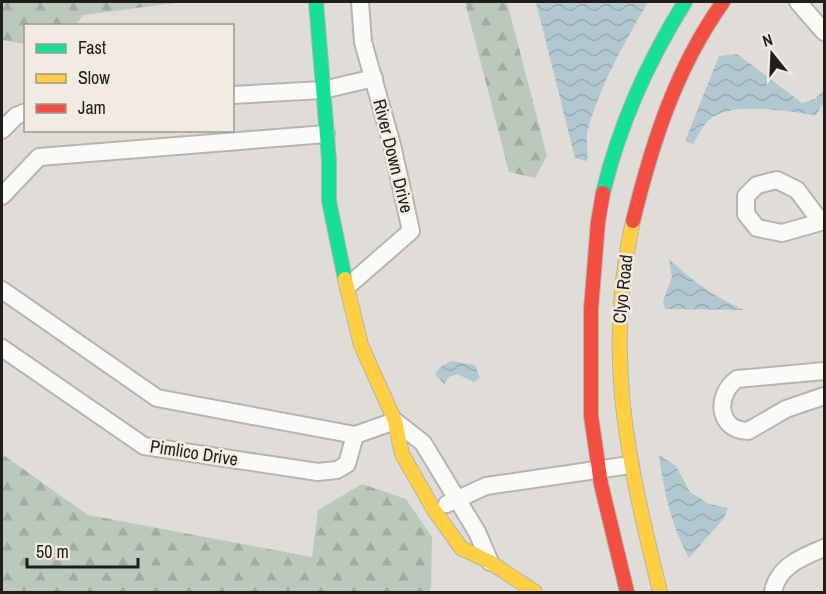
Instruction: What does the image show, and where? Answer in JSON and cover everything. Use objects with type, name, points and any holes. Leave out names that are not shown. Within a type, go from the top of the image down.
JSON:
[{"type":"street","points":[[316,2],[329,201],[335,235],[349,285],[352,314],[362,345],[395,421],[402,454],[434,510],[462,548],[490,561],[536,592]]},
{"type":"street","name":"River Down Drive","points":[[349,285],[411,231],[392,145],[363,42],[360,2]]},
{"type":"street","name":"Clyo Road","points":[[627,592],[598,468],[588,366],[589,316],[600,203],[619,141],[638,94],[668,27],[685,2]]},
{"type":"street","name":"Clyo Road","points":[[660,592],[630,465],[622,399],[618,323],[630,228],[658,128],[689,53],[723,2]]},
{"type":"street","points":[[798,2],[825,32]]},
{"type":"street","points":[[234,95],[323,90],[374,78]]},
{"type":"street","points":[[2,130],[16,116],[24,113]]},
{"type":"street","points":[[2,196],[39,157],[326,134]]},
{"type":"street","points":[[2,290],[157,398],[355,435],[395,421]]},
{"type":"street","name":"Pimlico Drive","points":[[2,348],[144,446],[318,472],[337,470],[346,464],[355,435]]},
{"type":"street","points":[[825,370],[737,379],[724,392],[722,409],[725,419],[733,427],[748,431],[786,409],[825,396]]},
{"type":"street","points":[[395,421],[423,443],[477,532],[490,561]]},
{"type":"street","points":[[434,510],[486,486],[630,465]]},
{"type":"street","points":[[773,592],[780,574],[791,563],[825,548]]},
{"type":"green space","points":[[2,2],[184,2],[83,15],[77,24],[24,24],[24,44],[2,40]]},
{"type":"green space","points":[[465,2],[507,2],[547,156],[535,178],[509,172]]},
{"type":"green space","points":[[2,454],[88,515],[312,557],[318,510],[362,484],[406,499],[432,537],[431,587],[429,592],[2,592]]},
{"type":"water","points":[[536,2],[648,2],[622,48],[593,112],[587,133],[587,161],[575,158]]},
{"type":"water","points":[[737,54],[802,103],[815,99],[824,90],[824,102],[816,115],[760,109],[731,110],[709,120],[693,144],[685,141],[719,56]]},
{"type":"water","points":[[669,259],[704,288],[744,310],[665,309],[663,301],[672,277]]},
{"type":"water","points":[[451,361],[475,365],[480,378],[474,382],[457,374],[449,377],[444,384],[435,374],[440,367]]},
{"type":"water","points":[[659,455],[676,466],[690,492],[709,504],[728,508],[724,518],[689,558],[677,533],[669,508]]},
{"type":"traffic: fast","points":[[316,2],[329,160],[329,201],[345,279]]},
{"type":"traffic: fast","points":[[603,193],[617,143],[636,94],[685,2]]},
{"type":"traffic: slow","points":[[633,221],[624,271],[620,318],[623,408],[638,497],[660,592]]},
{"type":"traffic: slow","points":[[345,279],[361,345],[395,421],[402,454],[434,510],[461,548],[490,562],[535,592]]},
{"type":"traffic: jam","points":[[633,221],[657,135],[679,80],[706,27],[723,2]]},
{"type":"traffic: jam","points":[[603,193],[598,222],[591,309],[591,416],[601,484],[627,592]]}]
